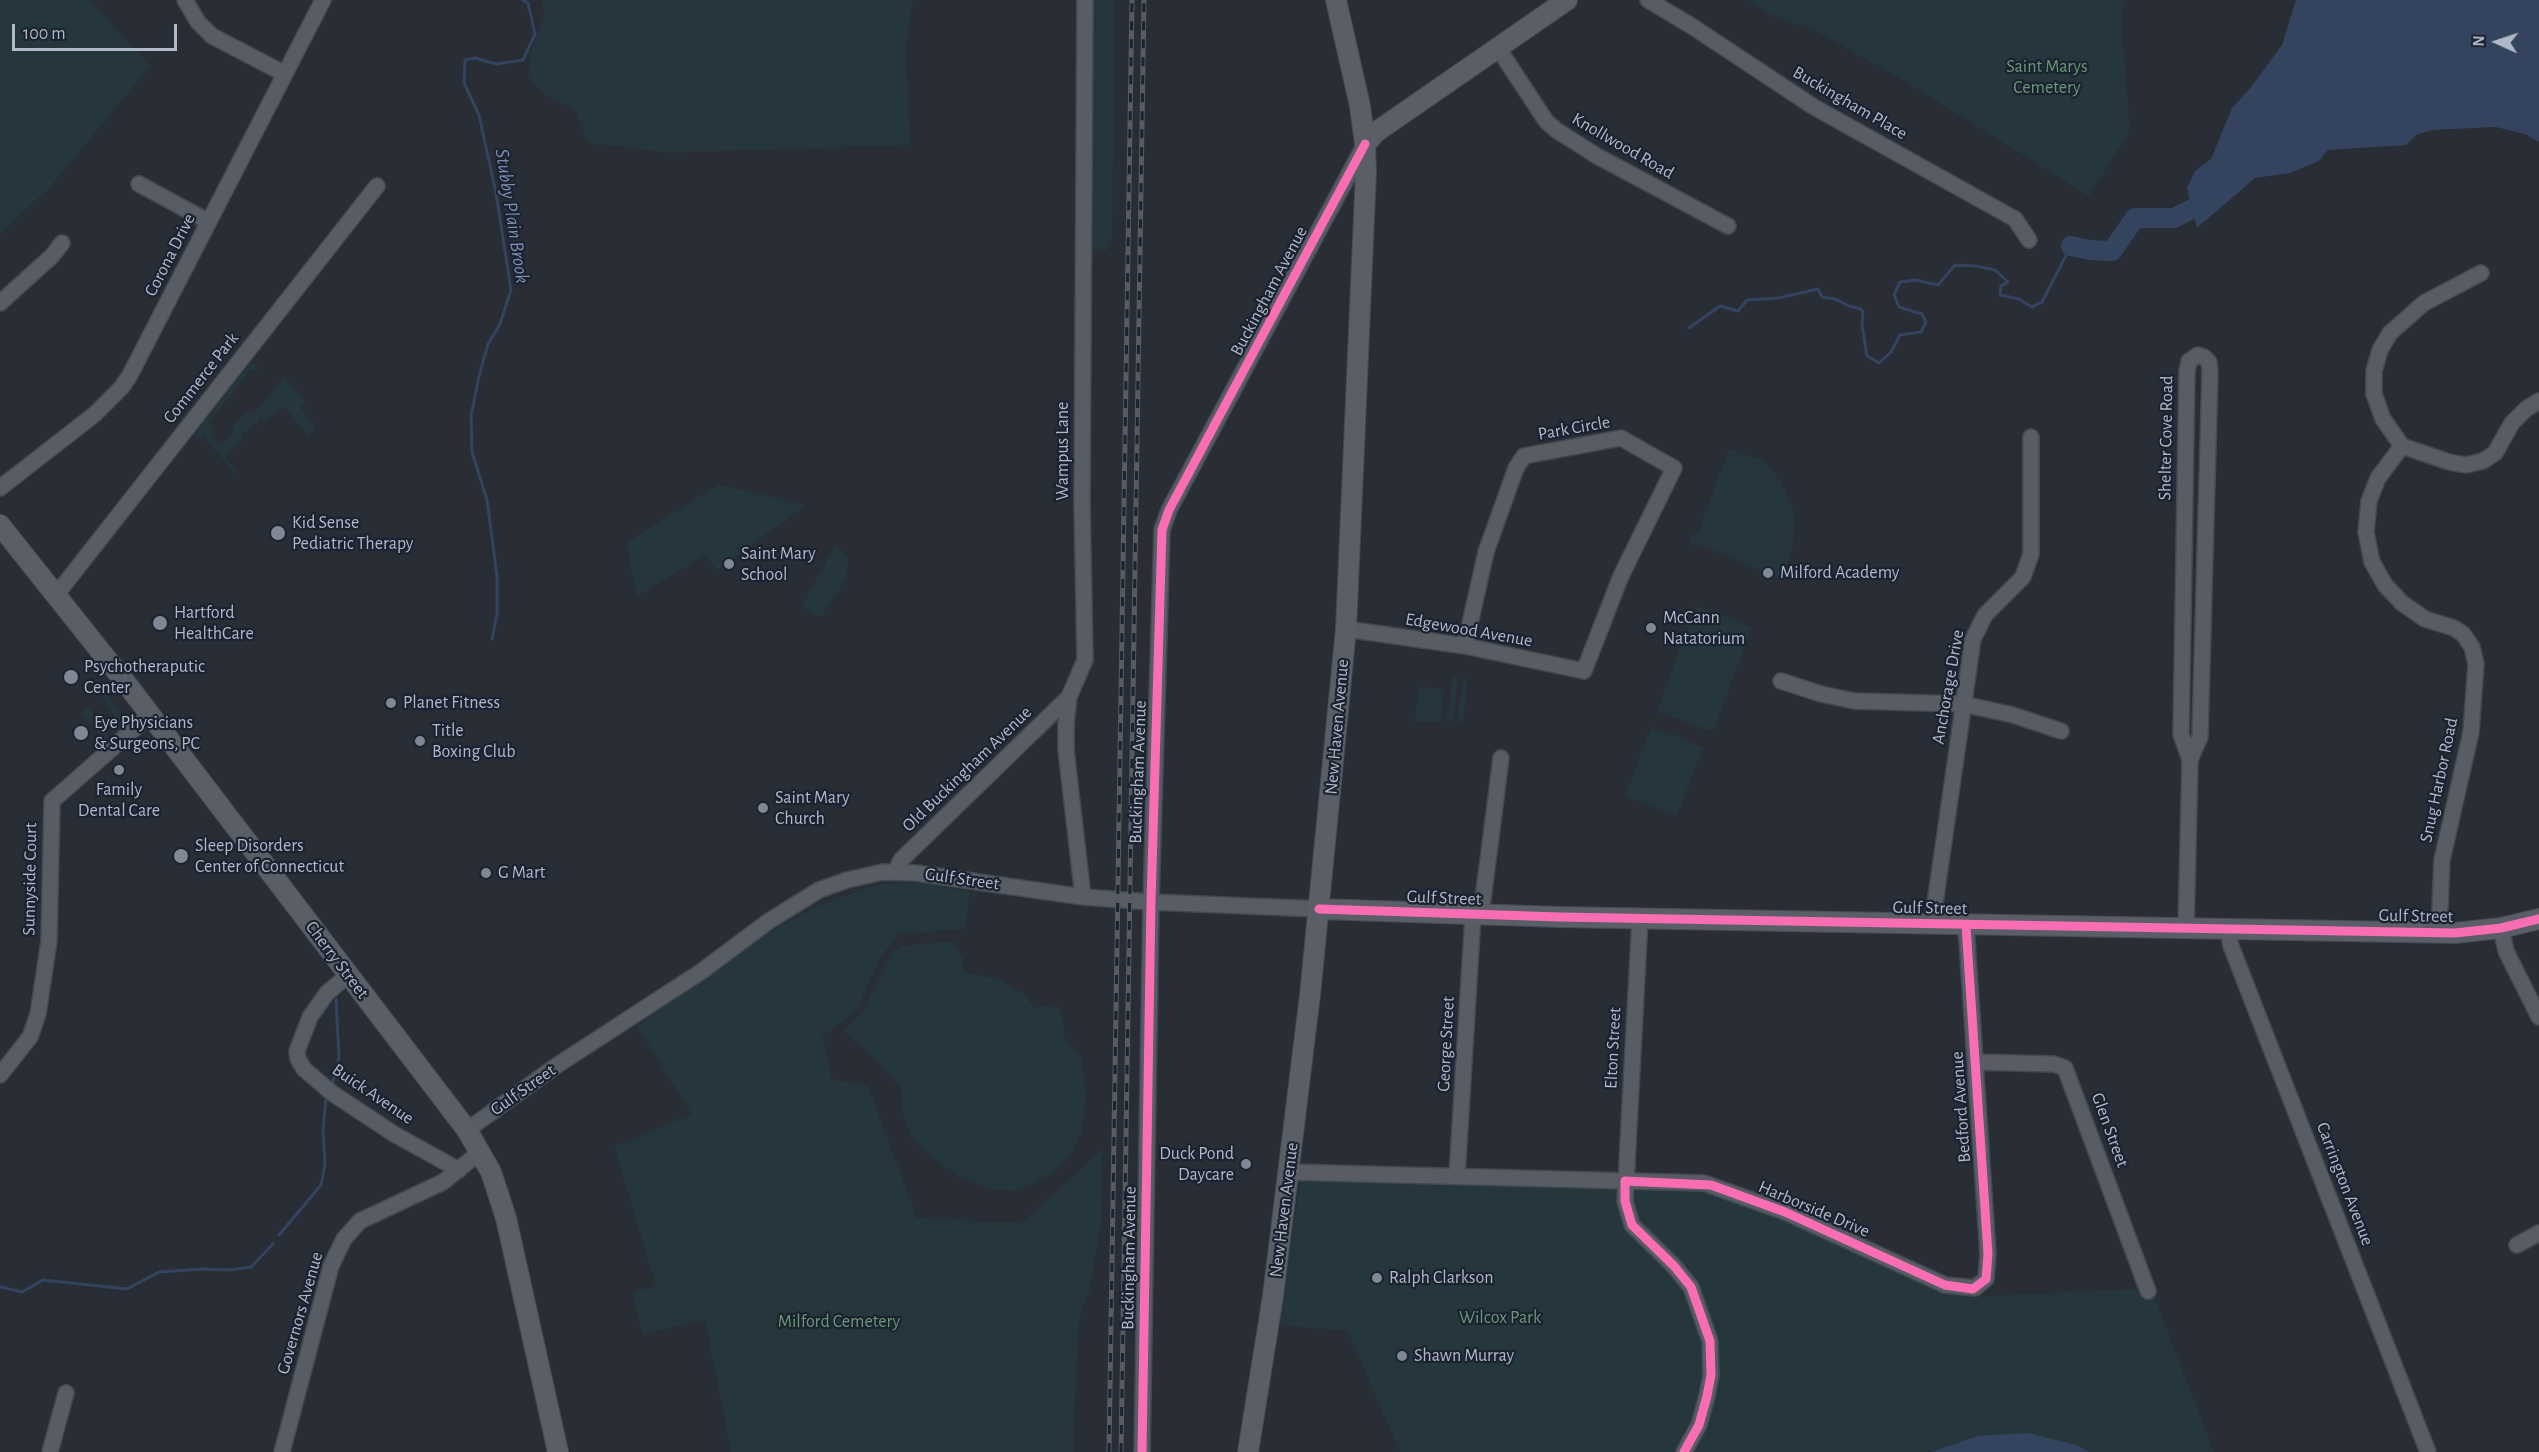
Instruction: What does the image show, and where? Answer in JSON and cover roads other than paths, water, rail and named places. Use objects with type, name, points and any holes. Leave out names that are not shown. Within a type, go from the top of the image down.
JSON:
[{"type":"main road","name":"New Haven Avenue","points":[[1248,1452],[1273,1296],[1289,1172],[1319,909],[1346,629],[1365,144],[1360,106],[1336,0]]},
{"type":"main road","name":"Buckingham Avenue","points":[[1365,144],[1376,132],[1567,0]]},
{"type":"main road","name":"Cherry Street","points":[[0,525],[150,715],[467,1130],[491,1172],[506,1218],[558,1452]]},
{"type":"main road","name":"Gulf Street","points":[[1319,909],[1477,915],[1965,926],[2439,933],[2501,928],[2539,919]]},
{"type":"street","points":[[185,0],[198,22],[212,36],[285,74]]},
{"type":"street","name":"Corona Drive","points":[[0,488],[94,414],[123,387],[323,0]]},
{"type":"street","name":"Wampus Lane","points":[[1083,897],[1066,750],[1069,697],[1085,660],[1082,490],[1085,0]]},
{"type":"street","name":"Buckingham Place","points":[[1648,0],[1814,107],[2015,219],[2029,240]]},
{"type":"street","name":"Knollwood Road","points":[[1498,48],[1546,122],[1556,130],[1597,156],[1728,226]]},
{"type":"street","name":"Buckingham Avenue","points":[[1142,1452],[1150,902],[1160,563],[1164,522],[1365,144]]},
{"type":"street","points":[[139,184],[209,222]]},
{"type":"street","name":"Commerce Park","points":[[57,595],[377,186]]},
{"type":"street","points":[[0,303],[52,256],[62,243]]},
{"type":"street","points":[[2481,273],[2424,303],[2390,333],[2380,350],[2374,371],[2374,394],[2383,419],[2402,446],[2466,465],[2483,461],[2495,453],[2519,414],[2539,401]]},
{"type":"street","name":"Shelter Cove Road","points":[[2186,929],[2190,760],[2181,734],[2187,371],[2189,361],[2198,355],[2209,362],[2210,370],[2200,737],[2190,760]]},
{"type":"street","name":"Anchorage Drive","points":[[1932,924],[1975,632],[1985,615],[2023,577],[2031,554],[2031,437]]},
{"type":"street","name":"Park Circle","points":[[1465,646],[1486,552],[1516,468],[1524,456],[1621,438],[1674,468],[1621,576],[1584,671]]},
{"type":"street","name":"Snug Harbor Road","points":[[2402,446],[2378,478],[2369,501],[2366,532],[2372,562],[2385,585],[2402,603],[2425,619],[2454,628],[2463,634],[2472,647],[2475,664],[2471,732],[2442,860],[2439,933]]},
{"type":"street","points":[[2183,586],[2204,586]]},
{"type":"street","name":"Edgewood Avenue","points":[[1346,629],[1465,646],[1584,671]]},
{"type":"street","points":[[1781,681],[1821,694],[1854,701],[1963,704],[2013,715],[2061,731]]},
{"type":"street","name":"Old Buckingham Avenue","points":[[895,872],[901,860],[1069,697]]},
{"type":"street","name":"Sunnyside Court","points":[[0,1075],[30,1037],[38,1014],[49,941],[52,801],[150,715]]},
{"type":"street","name":"George Street","points":[[1457,1176],[1477,915],[1501,758]]},
{"type":"street","name":"Gulf Street","points":[[467,1130],[556,1066],[652,1004],[760,927],[819,890],[846,880],[895,872],[916,873],[1083,897],[1319,909]]},
{"type":"street","name":"Elton Street","points":[[1640,918],[1624,1201],[1632,1225],[1691,1287],[1710,1341],[1711,1375],[1699,1425],[1684,1452]]},
{"type":"street","name":"Bedford Avenue","points":[[1965,926],[1988,1254],[1987,1276],[1982,1284]]},
{"type":"street","points":[[2501,928],[2506,951],[2539,1017]]},
{"type":"street","name":"Carrington Avenue","points":[[2228,930],[2231,946],[2428,1452]]},
{"type":"street","name":"Buick Avenue","points":[[348,975],[327,993],[310,1017],[297,1051],[298,1059],[304,1069],[332,1093],[394,1134],[459,1170]]},
{"type":"street","name":"Glen Street","points":[[1975,1062],[2054,1064],[2065,1068],[2148,1291]]},
{"type":"street","name":"Governors Avenue","points":[[282,1452],[331,1266],[340,1245],[360,1221],[443,1182],[480,1152]]},
{"type":"street","name":"Harborside Drive","points":[[1289,1172],[1710,1185],[1785,1212],[1945,1285],[1971,1289],[1982,1284]]},
{"type":"street","points":[[2517,1245],[2539,1233]]},
{"type":"street","points":[[50,1452],[66,1394]]},
{"type":"water","points":[[2296,0],[2539,0],[2539,142],[2525,134],[2496,127],[2432,130],[2416,135],[2406,145],[2328,150],[2319,161],[2290,173],[2255,178],[2197,228],[2187,188],[2195,171],[2211,159],[2232,108],[2251,87],[2282,45]]},
{"type":"water","points":[[2028,1433],[2077,1445],[2089,1452],[1932,1452],[1977,1436]]},
{"type":"waterway","name":"Stubby Plain Brook","points":[[492,639],[497,614],[497,576],[487,500],[472,452],[471,416],[488,344],[500,324],[511,290],[496,193],[479,115],[464,83],[465,60],[475,58],[496,64],[523,60],[535,34],[528,3],[523,0]]},
{"type":"waterway","points":[[2071,246],[2112,251],[2135,218],[2174,218],[2192,209]]},
{"type":"waterway","points":[[1689,328],[1720,306],[1738,311],[1747,300],[1779,298],[1818,289],[1822,297],[1835,299],[1861,309],[1867,356],[1879,363],[1891,352],[1900,335],[1921,332],[1926,322],[1922,314],[1899,307],[1894,295],[1900,282],[1915,280],[1938,285],[1955,265],[1976,266],[1995,270],[2008,282],[2001,286],[2000,295],[2019,299],[2032,307],[2042,302],[2071,246]]},
{"type":"waterway","name":"Stubby Plain Brook","points":[[333,1082],[339,1057],[336,999]]},
{"type":"waterway","name":"Stubby Plain Brook","points":[[279,1235],[321,1185],[325,1164],[323,1130],[326,1098]]},
{"type":"waterway","name":"Stubby Plain Brook","points":[[0,1287],[22,1292],[43,1280],[127,1289],[159,1272],[229,1270],[251,1267],[273,1244]]},
{"type":"railway","points":[[1109,1452],[1132,0]]},
{"type":"railway","points":[[1121,1452],[1144,0]]},
{"type":"place","name":"Kid Sense Pediatric Therapy","points":[[278,533]]},
{"type":"place","name":"Saint Mary School","points":[[729,564]]},
{"type":"place","name":"Milford Academy","points":[[1768,573]]},
{"type":"place","name":"Hartford HealthCare","points":[[160,623]]},
{"type":"place","name":"McCann Natatorium","points":[[1651,628]]},
{"type":"place","name":"Psychotheraputic Center","points":[[71,677]]},
{"type":"place","name":"Planet Fitness","points":[[391,703]]},
{"type":"place","name":"Eye Physicians & Surgeons, PC","points":[[81,733]]},
{"type":"place","name":"Title Boxing Club","points":[[420,741]]},
{"type":"place","name":"Family Dental Care","points":[[119,770]]},
{"type":"place","name":"Saint Mary Church","points":[[763,808]]},
{"type":"place","name":"Sleep Disorders Center of Connecticut","points":[[181,856]]},
{"type":"place","name":"G Mart","points":[[486,873]]},
{"type":"place","name":"Duck Pond Daycare","points":[[1246,1164]]},
{"type":"place","name":"Ralph Clarkson","points":[[1377,1278]]},
{"type":"place","name":"Shawn Murray","points":[[1402,1356]]},
{"type":"park label","name":"Saint Marys Cemetery","points":[[2047,77]]},
{"type":"park label","name":"Wilcox Park","points":[[1500,1318]]},
{"type":"park label","name":"Milford Cemetery","points":[[839,1322]]}]
